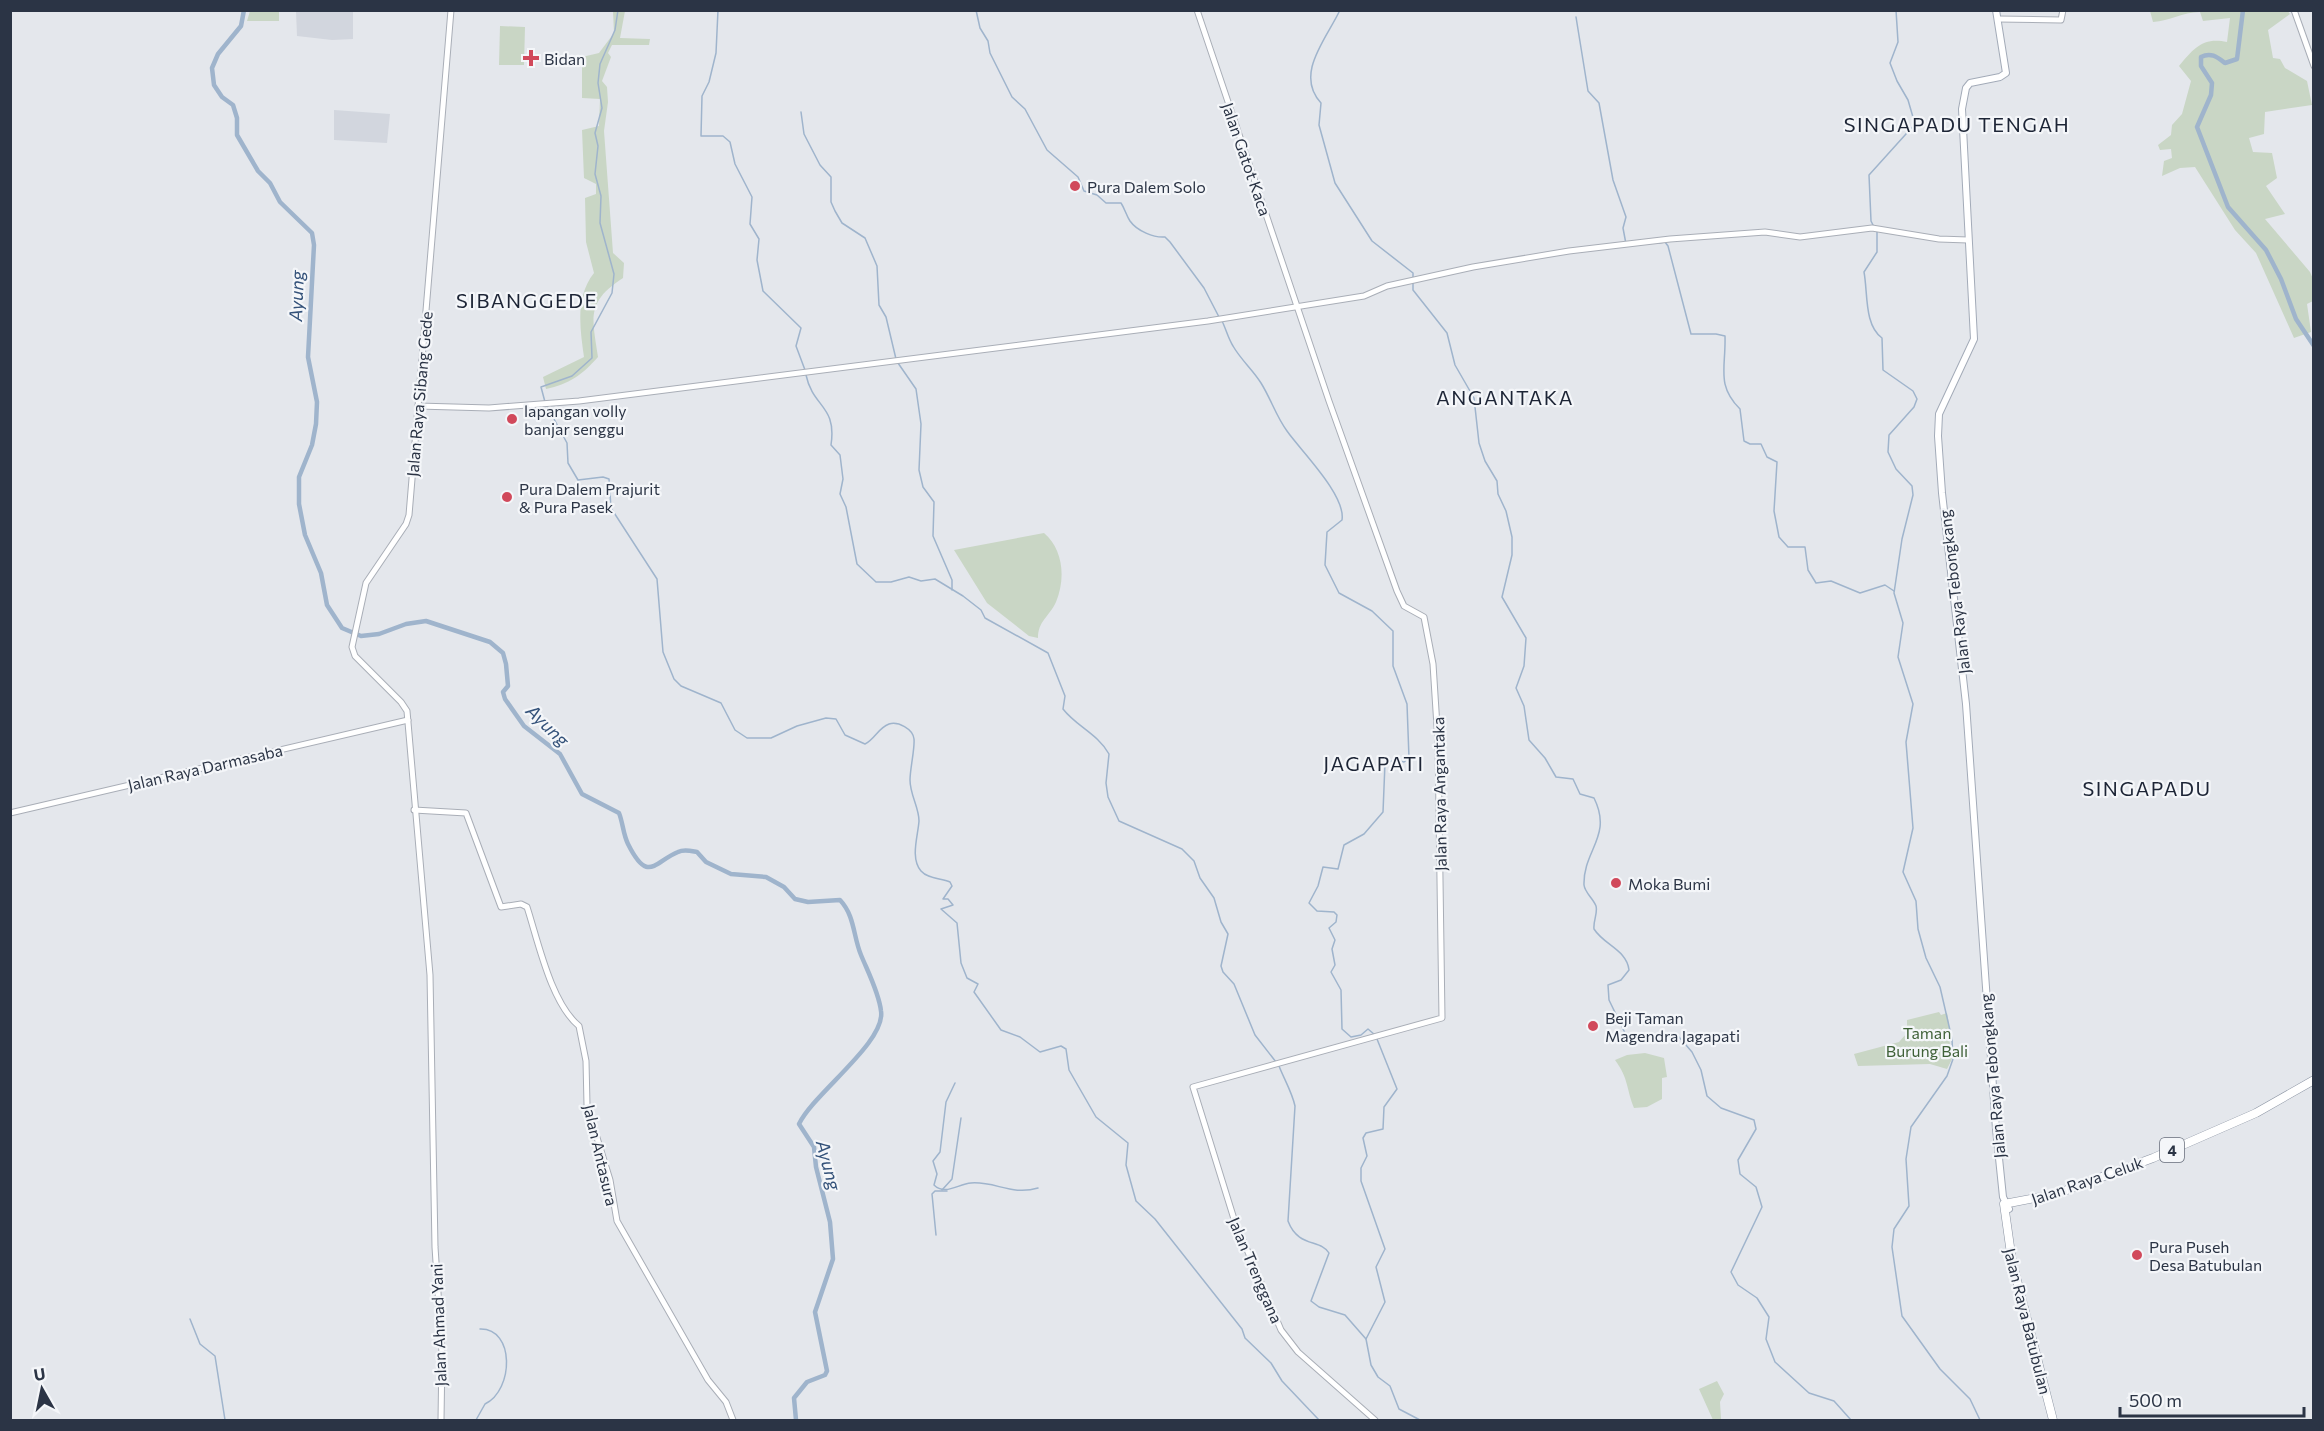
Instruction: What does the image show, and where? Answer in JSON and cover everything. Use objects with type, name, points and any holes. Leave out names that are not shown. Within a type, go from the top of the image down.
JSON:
[{"type":"highway","name":"Jalan Raya Celuk","points":[[2007,1206],[2065,1191],[2184,1145],[2256,1113],[2313,1080]]},
{"type":"highway","name":"Jalan Raya Batubulan","points":[[2007,1206],[2005,1220],[2015,1274],[2053,1420]]},
{"type":"main road","name":"Jalan Raya Sibang Gede","points":[[408,722],[406,709],[401,702],[355,656],[352,641],[366,583],[408,519],[451,10]]},
{"type":"main road","name":"Jalan Gatot Kaca","points":[[1197,10],[1297,307]]},
{"type":"main road","name":"Jalan Raya Tebongkang","points":[[1996,10],[2006,73],[1997,78],[1970,83],[1963,104],[1974,339],[1939,414],[1938,436],[1942,493],[1966,704],[1991,1065],[2007,1206]]},
{"type":"main road","points":[[1998,19],[2060,20],[2063,10]]},
{"type":"main road","points":[[2294,10],[2313,66]]},
{"type":"main road","points":[[418,406],[476,408],[545,404],[765,379],[1222,318],[1364,296],[1387,286],[1415,280],[1506,261],[1600,246],[1765,232],[1800,237],[1874,228],[1939,239],[1968,240]]},
{"type":"main road","name":"Jalan Raya Angantaka","points":[[1193,1086],[1439,1021],[1444,1014],[1434,674],[1425,619],[1402,602],[1297,307]]},
{"type":"main road","points":[[408,722],[414,810]]},
{"type":"main road","name":"Jalan Raya Darmasaba","points":[[10,813],[190,769],[408,722]]},
{"type":"main road","name":"Jalan Ahmad Yani","points":[[414,810],[430,975],[435,1229],[442,1343],[441,1420]]},
{"type":"main road","name":"Jalan Antasura","points":[[414,810],[466,813],[501,907],[521,904],[527,907],[534,936],[558,995],[571,1020],[579,1026],[585,1061],[587,1105],[610,1179],[618,1224],[708,1380],[726,1402],[733,1420]]},
{"type":"main road","name":"Jalan Trenggana","points":[[1193,1086],[1200,1116],[1231,1210],[1285,1337],[1375,1420]]},
{"type":"shaded area","points":[[296,11],[353,11],[353,39],[332,40],[297,36]]},
{"type":"shaded area","points":[[334,110],[390,114],[387,143],[334,140]]},
{"type":"green space","points":[[2287,10],[2290,14],[2268,30],[2273,58],[2280,59],[2285,68],[2307,81],[2312,105],[2265,112],[2264,134],[2249,138],[2253,152],[2272,153],[2277,178],[2266,186],[2285,214],[2265,219],[2310,272],[2313,279],[2313,301],[2307,304],[2311,332],[2294,338],[2256,253],[2235,230],[2195,167],[2180,168],[2162,176],[2164,161],[2172,158],[2171,149],[2160,150],[2158,145],[2171,135],[2172,125],[2182,114],[2191,81],[2179,66],[2200,45],[2211,41],[2227,42],[2230,18],[2203,21],[2200,12],[2153,22],[2150,11]]},
{"type":"green space","points":[[250,11],[279,11],[279,21],[247,21]]},
{"type":"green space","points":[[613,11],[625,11],[620,38],[650,39],[649,45],[612,45],[608,53],[611,57],[602,81],[607,87],[608,102],[604,131],[613,253],[624,263],[623,278],[603,295],[594,312],[598,357],[575,378],[546,389],[543,377],[584,357],[580,324],[581,302],[594,273],[586,242],[585,198],[596,194],[596,184],[584,178],[582,130],[599,126],[600,99],[582,98],[582,57],[599,53],[614,33]]},
{"type":"green space","points":[[500,26],[525,27],[524,65],[499,65]]},
{"type":"green space","points":[[1044,533],[1059,556],[1062,574],[1056,602],[1042,623],[1038,638],[1029,636],[987,603],[954,550]]},
{"type":"green space","name":"Taman Burung Bali","points":[[1939,1012],[1941,1015],[1947,1013],[1948,1019],[1952,1059],[1947,1069],[1930,1064],[1858,1066],[1854,1054],[1899,1042],[1907,1033],[1907,1020]]},
{"type":"green space","points":[[1645,1053],[1664,1058],[1667,1077],[1662,1078],[1662,1099],[1647,1107],[1634,1108],[1625,1078],[1615,1060],[1627,1055]]},
{"type":"green space","points":[[1717,1381],[1724,1394],[1720,1402],[1721,1419],[1713,1420],[1699,1389]]},
{"type":"waterway","name":"Ayung","points":[[244,10],[241,26],[218,54],[212,68],[214,85],[222,97],[233,105],[237,118],[237,135],[258,171],[270,183],[280,202],[312,233],[314,245],[308,357],[317,402],[316,424],[312,445],[299,477],[299,504],[305,535],[321,573],[327,605],[342,628],[361,636],[379,634],[406,624],[426,621],[490,642],[503,653],[506,664],[508,686],[503,692],[505,699],[524,726],[560,754],[582,794],[619,813],[626,840],[641,864],[652,867],[680,851],[697,852],[706,862],[731,874],[766,877],[784,887],[795,899],[808,902],[840,900],[848,913],[858,948],[876,990],[881,1011],[880,1023],[861,1052],[819,1098],[799,1124],[814,1147],[816,1167],[830,1222],[833,1259],[815,1312],[827,1371],[825,1375],[807,1382],[794,1398],[796,1420]]},
{"type":"waterway","points":[[545,402],[541,387],[572,376],[592,358],[591,332],[612,293],[614,274],[600,223],[601,196],[595,174],[598,146],[595,133],[602,108],[598,83],[600,64],[615,30],[618,10]]},
{"type":"waterway","points":[[718,10],[716,53],[709,82],[702,96],[701,136],[723,136],[730,142],[735,164],[752,197],[750,224],[759,239],[757,260],[763,291],[801,328],[796,346],[805,370]]},
{"type":"waterway","points":[[976,10],[980,28],[988,41],[990,53],[1012,97],[1025,109],[1047,150],[1078,177],[1084,191],[1097,195],[1106,203],[1121,203],[1130,221],[1137,228],[1151,235],[1165,237],[1204,288],[1219,317]]},
{"type":"waterway","points":[[1340,10],[1321,44],[1312,68],[1311,80],[1314,92],[1321,103],[1319,125],[1335,183],[1372,241],[1413,273],[1413,277]]},
{"type":"waterway","points":[[1874,227],[1871,221],[1869,175],[1915,124],[1908,100],[1890,63],[1898,42],[1896,10]]},
{"type":"waterway","points":[[2243,10],[2237,59],[2225,63],[2211,55],[2201,57],[2201,66],[2212,83],[2211,95],[2197,127],[2228,207],[2266,250],[2281,279],[2296,319],[2314,346]]},
{"type":"waterway","points":[[1576,17],[1588,91],[1599,103],[1613,180],[1626,217],[1623,228],[1626,244]]},
{"type":"waterway","points":[[801,112],[804,134],[820,165],[831,177],[831,202],[835,211],[842,223],[865,238],[877,266],[879,305],[886,317],[896,359]]},
{"type":"waterway","points":[[1877,231],[1877,252],[1864,272],[1869,317],[1876,332],[1882,338],[1883,370],[1913,391],[1917,399],[1914,407],[1889,435],[1888,452],[1896,469],[1912,486],[1913,495],[1902,539],[1894,593],[1903,623],[1898,657],[1913,704],[1906,742],[1913,828],[1903,872],[1916,901],[1918,929],[1926,958],[1940,987],[1952,1039],[1953,1059],[1947,1076],[1911,1127],[1906,1159],[1909,1206],[1894,1229],[1892,1247],[1902,1316],[1940,1369],[1970,1399],[1980,1420]]},
{"type":"waterway","points":[[1659,243],[1665,242],[1668,246],[1691,334],[1725,336],[1725,384],[1740,409],[1744,441],[1750,444],[1761,444],[1767,457],[1777,462],[1774,511],[1779,537],[1788,547],[1805,547],[1808,570],[1816,583],[1831,581],[1860,593],[1885,585],[1894,591]]},
{"type":"waterway","points":[[1413,282],[1413,290],[1447,333],[1455,365],[1474,398],[1479,443],[1485,461],[1497,481],[1498,494],[1506,511],[1512,537],[1512,555],[1502,597],[1526,638],[1524,666],[1516,688],[1524,706],[1529,740],[1545,758],[1556,777],[1573,779],[1580,794],[1594,798],[1599,811],[1599,833],[1588,862],[1584,885],[1596,906],[1594,929],[1598,935],[1620,952],[1629,970],[1621,980],[1608,985],[1609,1000],[1625,1033],[1639,1037],[1679,1037],[1692,1052],[1701,1070],[1707,1096],[1721,1108],[1754,1120],[1756,1129],[1738,1160],[1740,1174],[1756,1187],[1762,1207],[1731,1272],[1738,1285],[1757,1298],[1769,1317],[1766,1339],[1775,1362],[1809,1393],[1834,1401],[1851,1420]]},
{"type":"waterway","points":[[1222,321],[1233,346],[1261,383],[1283,425],[1337,498],[1342,520],[1327,532],[1325,565],[1339,593],[1372,611],[1393,631],[1393,666],[1407,704],[1409,758],[1404,762],[1396,760],[1385,763],[1383,812],[1364,834],[1344,845],[1338,869],[1323,867],[1318,886],[1309,903],[1317,911],[1334,912],[1337,915],[1336,922],[1329,928],[1335,940],[1332,949],[1335,965],[1331,972],[1341,990],[1342,1029],[1351,1037],[1361,1035],[1368,1029],[1375,1035]]},
{"type":"waterway","points":[[898,363],[916,389],[921,424],[919,470],[923,487],[934,502],[933,536],[952,580],[952,590]]},
{"type":"waterway","points":[[806,375],[809,386],[828,414],[832,432],[831,445],[840,455],[843,479],[840,494],[846,507],[857,564],[876,582],[891,582],[909,577],[921,581],[935,579],[981,610],[985,618],[1048,653],[1065,696],[1063,709],[1099,741],[1109,754],[1106,783],[1108,797],[1119,821],[1182,849],[1194,861],[1200,878],[1214,898],[1221,922],[1228,934],[1221,966],[1223,972],[1234,984],[1255,1035],[1276,1062]]},
{"type":"waterway","points":[[547,406],[567,443],[568,463],[578,480],[603,477],[609,479],[611,508],[657,579],[663,652],[674,679],[681,686],[721,703],[735,730],[747,738],[771,738],[797,726],[826,718],[836,719],[845,735],[865,744],[889,724],[901,725],[911,732],[914,743],[910,785],[919,821],[915,847],[916,860],[924,874],[950,882],[952,886],[943,899],[948,899],[953,905],[941,909],[957,923],[961,963],[967,978],[978,984],[974,992],[1001,1030],[1020,1037],[1040,1052],[1061,1046],[1066,1049],[1069,1070],[1096,1117],[1128,1143],[1126,1165],[1136,1201],[1155,1219],[1242,1329],[1245,1338],[1271,1363],[1282,1381],[1319,1420]]},
{"type":"waterway","points":[[1377,1039],[1397,1089],[1384,1107],[1383,1129],[1366,1133],[1363,1138],[1367,1156],[1361,1168],[1361,1181],[1385,1249],[1376,1267],[1385,1302],[1366,1339],[1371,1365],[1378,1377],[1390,1386],[1399,1409],[1420,1420]]},
{"type":"waterway","points":[[1279,1066],[1295,1106],[1288,1221],[1292,1230],[1303,1239],[1321,1246],[1329,1253],[1311,1301],[1319,1307],[1345,1315],[1366,1339]]},
{"type":"waterway","points":[[955,1083],[946,1102],[940,1152],[933,1161],[937,1174],[934,1185],[943,1189],[971,1183],[1020,1190],[1038,1188]]},
{"type":"waterway","points":[[942,1190],[952,1179],[961,1118]]},
{"type":"waterway","points":[[936,1235],[932,1194],[935,1191],[947,1191]]},
{"type":"waterway","points":[[190,1319],[200,1344],[215,1356],[225,1420]]},
{"type":"waterway","points":[[476,1420],[485,1404],[495,1397],[501,1386],[506,1361],[505,1349],[500,1338],[491,1331],[480,1329]]},
{"type":"place","name":"Bidan","points":[[531,58]]},
{"type":"place","name":"Pura Dalem Solo","points":[[1075,186]]},
{"type":"place","name":"lapangan volly banjar senggu","points":[[512,419]]},
{"type":"place","name":"Pura Dalem Prajurit & Pura Pasek","points":[[507,497]]},
{"type":"place","name":"Moka Bumi","points":[[1616,883]]},
{"type":"place","name":"Beji Taman Magendra Jagapati","points":[[1593,1026]]},
{"type":"place","name":"Pura Puseh Desa Batubulan","points":[[2137,1255]]},
{"type":"district","name":"SINGAPADU TENGAH","points":[[1957,124]]},
{"type":"district","name":"SIBANGGEDE","points":[[527,300]]},
{"type":"district","name":"ANGANTAKA","points":[[1505,397]]},
{"type":"district","name":"JAGAPATI","points":[[1374,763]]},
{"type":"district","name":"SINGAPADU","points":[[2147,788]]}]
